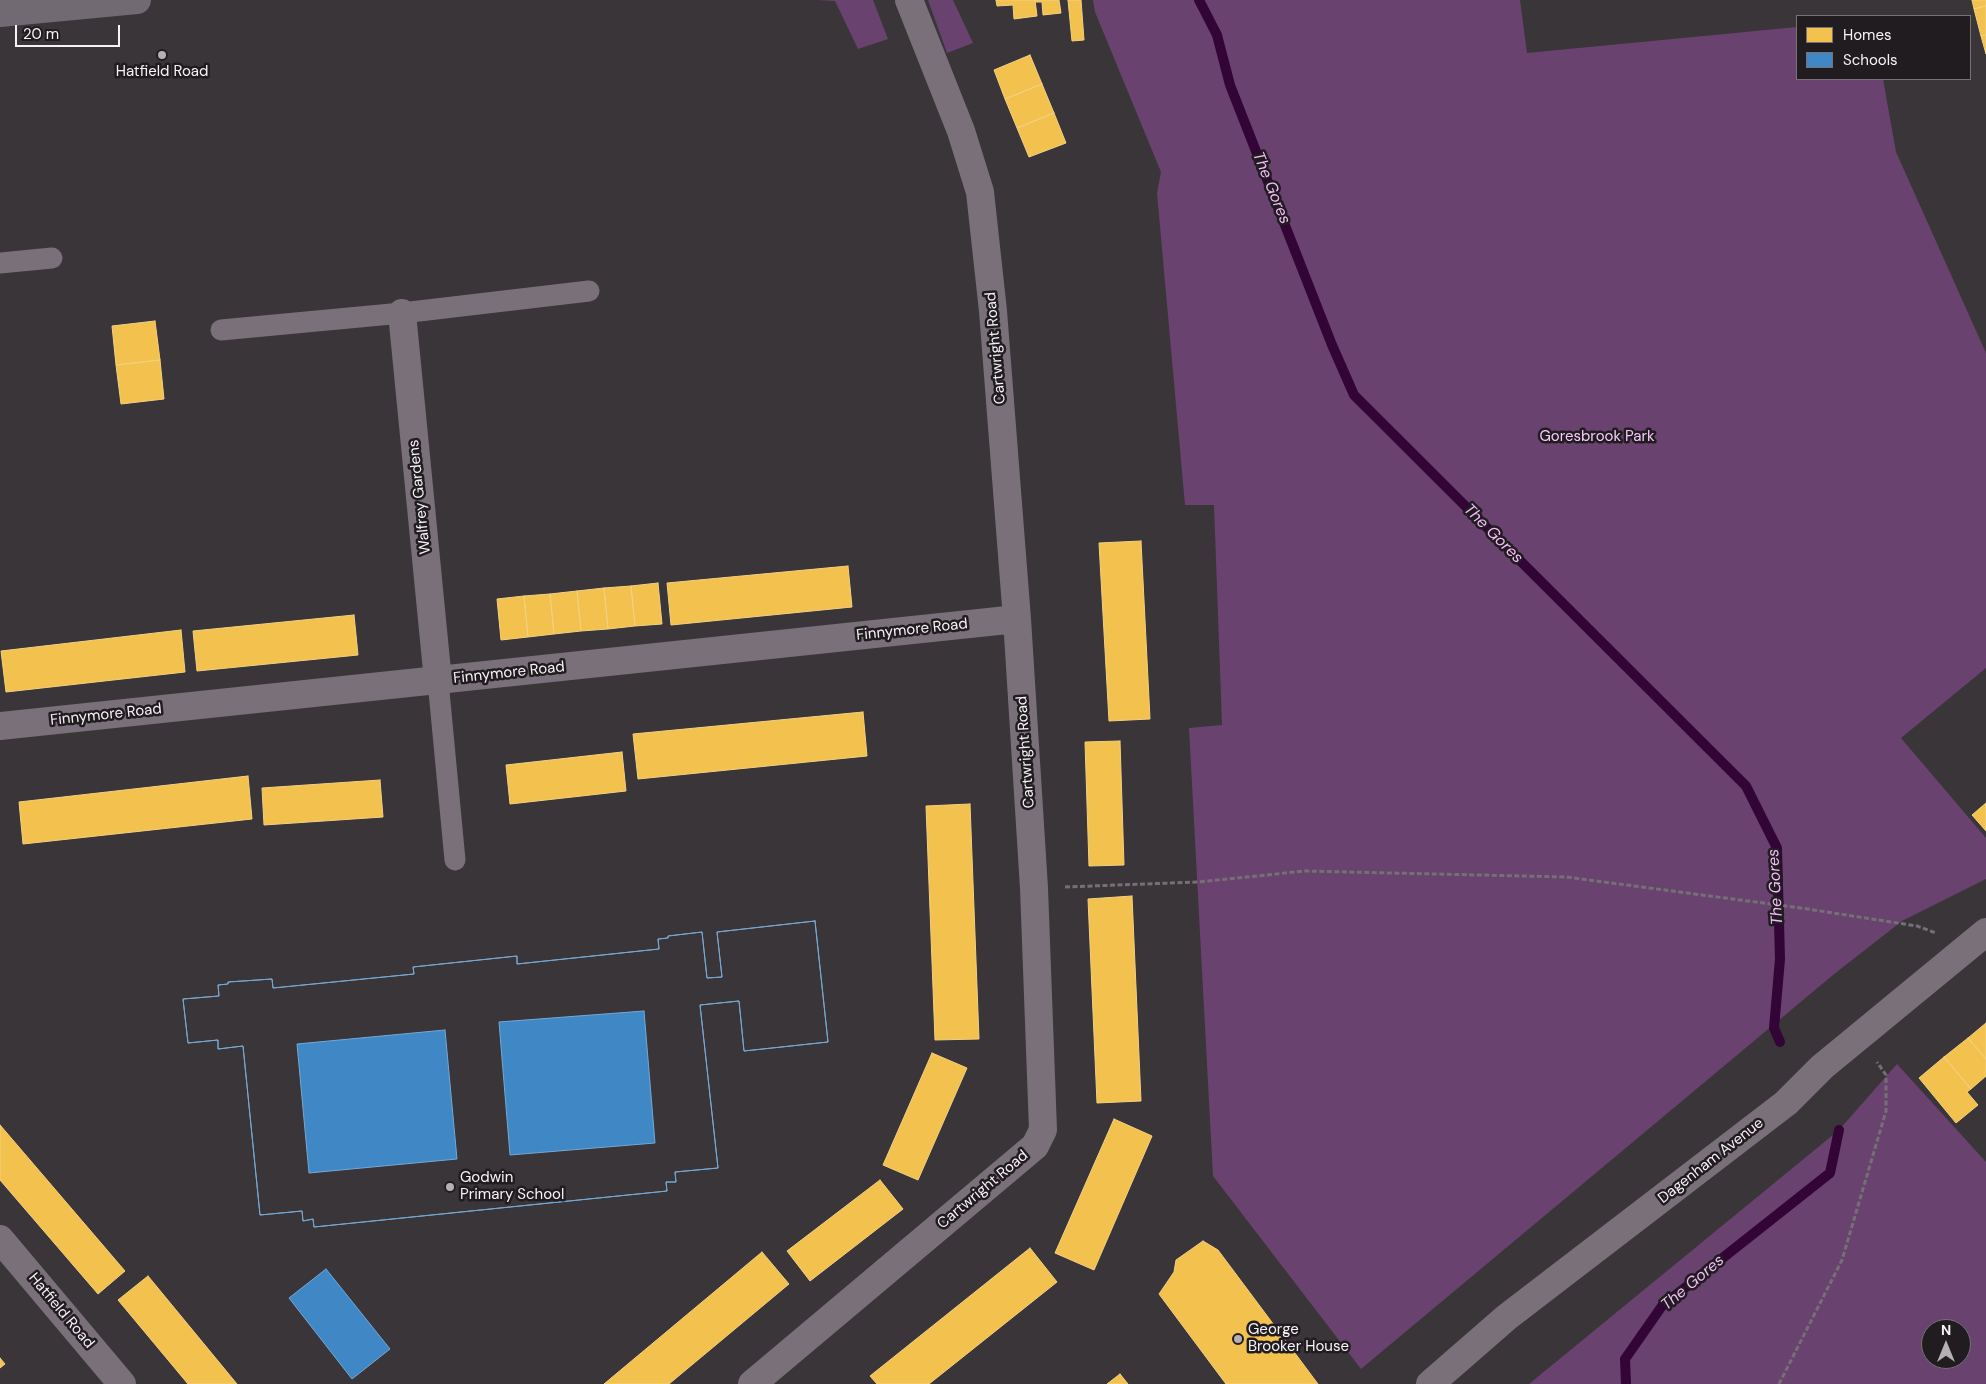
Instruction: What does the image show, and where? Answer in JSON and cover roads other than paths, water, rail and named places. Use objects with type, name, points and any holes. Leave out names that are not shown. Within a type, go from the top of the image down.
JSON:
[{"type":"street","points":[[0,13],[137,0]]},
{"type":"street","name":"Cartwright Road","points":[[752,1384],[1035,1146],[1043,1130],[1034,888],[1017,619],[994,321],[980,192],[960,131],[909,0]]},
{"type":"street","name":"Walfrey Gardens","points":[[402,312],[438,681]]},
{"type":"street","name":"Finnymore Road","points":[[0,726],[1017,619]]},
{"type":"street","name":"Dagenham Avenue","points":[[1430,1384],[1507,1317],[1786,1103],[1822,1067],[1977,938]]},
{"type":"street","name":"Hatfield Road","points":[[0,1239],[122,1384]]},
{"type":"lane","points":[[0,263],[52,258]]},
{"type":"lane","points":[[221,330],[589,291]]},
{"type":"lane","points":[[438,681],[455,860]]},
{"type":"waterway","name":"The Gores","points":[[1199,0],[1217,35],[1230,85],[1332,345],[1354,395],[1746,786],[1777,848],[1780,959],[1774,1028],[1780,1042]]},
{"type":"waterway","name":"The Gores","points":[[1626,1384],[1625,1359],[1662,1306],[1830,1173],[1839,1130]]},
{"type":"place","name":"Hatfield Road","points":[[162,55]]},
{"type":"place","name":"Godwin Primary School","points":[[450,1187]]},
{"type":"place","name":"George Brooker House","points":[[1238,1339]]},
{"type":"park label","name":"Goresbrook Park","points":[[1597,437]]}]
